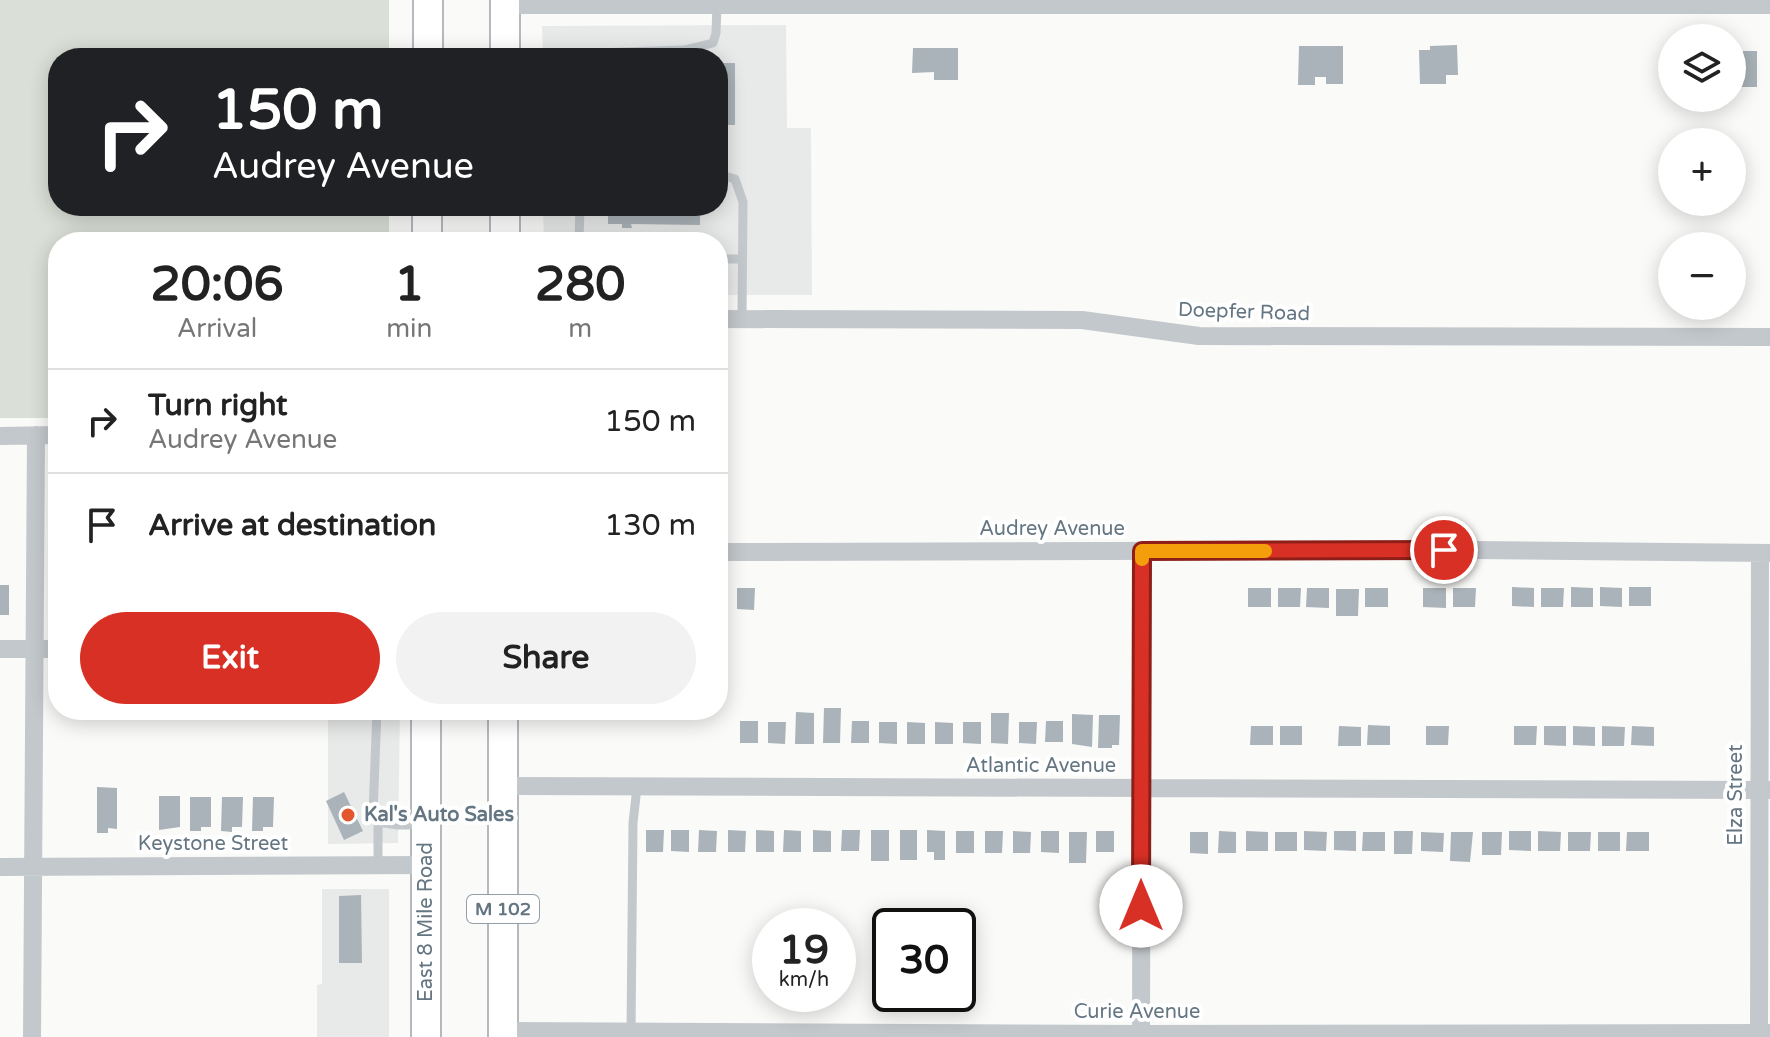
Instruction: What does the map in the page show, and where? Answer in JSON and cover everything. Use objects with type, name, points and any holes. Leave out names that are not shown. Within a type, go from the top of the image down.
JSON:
[{"type":"highway","points":[[428,0],[428,48]]},
{"type":"highway","points":[[505,2],[505,48]]},
{"type":"highway","name":"East 8 Mile Road","points":[[426,720],[426,1037]]},
{"type":"highway","name":"M 102","points":[[503,720],[503,1034]]},
{"type":"street","points":[[505,2],[1770,5]]},
{"type":"street","name":"Doepfer Road","points":[[728,319],[1082,320],[1199,336],[1770,337]]},
{"type":"street","points":[[32,1037],[36,435]]},
{"type":"street","points":[[0,436],[48,435]]},
{"type":"street","name":"Audrey Avenue","points":[[728,552],[1475,550],[1765,553]]},
{"type":"street","points":[[1141,1036],[1142,551]]},
{"type":"street","name":"Elza Street","points":[[1763,1034],[1765,553]]},
{"type":"street","points":[[0,649],[48,649]]},
{"type":"street","name":"Atlantic Avenue","points":[[503,786],[1764,790]]},
{"type":"street","name":"Keystone Street","points":[[0,867],[426,865]]},
{"type":"street","name":"Curie Avenue","points":[[503,1034],[1763,1034]]},
{"type":"lane","points":[[694,48],[713,43],[716,33],[706,3]]},
{"type":"lane","points":[[728,177],[735,179],[743,202],[742,319]]},
{"type":"lane","points":[[728,259],[742,259]]},
{"type":"lane","points":[[377,720],[373,814],[378,822],[378,866]]},
{"type":"lane","points":[[631,1034],[633,823],[637,787]]},
{"type":"lane","points":[[378,822],[426,824]]},
{"type":"shaded area","points":[[0,0],[389,0],[389,48],[48,48],[48,216],[389,216],[389,232],[48,232],[48,418],[0,418]]},
{"type":"shaded area","points":[[786,25],[787,128],[811,128],[812,295],[728,295],[728,232],[544,232],[543,216],[728,216],[728,48],[543,48],[542,26]]},
{"type":"shaded area","points":[[328,720],[400,720],[398,843],[328,844]]},
{"type":"shaded area","points":[[322,889],[389,889],[389,1037],[317,1037],[317,985],[322,984]]},
{"type":"building","points":[[1457,45],[1458,75],[1446,75],[1446,84],[1420,84],[1419,50],[1430,50],[1430,46]]},
{"type":"building","points":[[1299,46],[1343,46],[1343,84],[1326,84],[1326,77],[1315,77],[1315,85],[1298,85]]},
{"type":"building","points":[[913,48],[958,48],[958,80],[934,80],[934,72],[912,73]]},
{"type":"building","points":[[1746,51],[1757,51],[1757,87],[1746,87]]},
{"type":"building","points":[[728,63],[735,63],[735,125],[728,125]]},
{"type":"building","points":[[608,216],[700,216],[700,225],[631,224],[632,228],[622,228],[622,224],[608,224]]},
{"type":"building","points":[[0,585],[9,585],[9,615],[0,615]]},
{"type":"building","points":[[1512,587],[1534,588],[1534,607],[1512,606]]},
{"type":"building","points":[[1571,587],[1593,588],[1593,607],[1571,607]]},
{"type":"building","points":[[1600,587],[1622,588],[1622,607],[1600,606]]},
{"type":"building","points":[[1629,587],[1651,587],[1651,606],[1629,606]]},
{"type":"building","points":[[737,588],[755,588],[754,610],[737,609]]},
{"type":"building","points":[[1248,588],[1271,588],[1271,607],[1248,607]]},
{"type":"building","points":[[1278,588],[1301,588],[1300,607],[1278,607]]},
{"type":"building","points":[[1307,588],[1329,588],[1329,608],[1306,607]]},
{"type":"building","points":[[1365,588],[1388,588],[1388,607],[1365,607]]},
{"type":"building","points":[[1423,588],[1446,588],[1446,608],[1423,607]]},
{"type":"building","points":[[1453,588],[1476,588],[1475,607],[1453,607]]},
{"type":"building","points":[[1541,588],[1564,588],[1563,607],[1541,607]]},
{"type":"building","points":[[1336,589],[1359,589],[1358,616],[1336,616]]},
{"type":"building","points":[[824,708],[841,708],[840,743],[823,743]]},
{"type":"building","points":[[796,712],[814,713],[814,744],[795,744]]},
{"type":"building","points":[[991,713],[1009,713],[1008,744],[991,743]]},
{"type":"building","points":[[1072,714],[1093,715],[1092,747],[1072,744]]},
{"type":"building","points":[[1099,715],[1120,715],[1119,745],[1098,748]]},
{"type":"building","points":[[740,721],[758,721],[758,743],[740,743]]},
{"type":"building","points":[[852,721],[869,721],[869,743],[851,743]]},
{"type":"building","points":[[1046,721],[1063,721],[1063,742],[1045,742]]},
{"type":"building","points":[[768,722],[786,722],[785,744],[768,743]]},
{"type":"building","points":[[879,722],[897,722],[897,744],[879,743]]},
{"type":"building","points":[[907,722],[925,723],[925,744],[907,744]]},
{"type":"building","points":[[935,722],[953,723],[953,744],[935,744]]},
{"type":"building","points":[[963,722],[981,722],[981,744],[963,743]]},
{"type":"building","points":[[1019,722],[1037,722],[1036,744],[1019,743]]},
{"type":"building","points":[[1368,725],[1390,726],[1390,745],[1367,745]]},
{"type":"building","points":[[1251,726],[1273,726],[1273,745],[1250,745]]},
{"type":"building","points":[[1280,726],[1302,726],[1302,745],[1280,745]]},
{"type":"building","points":[[1339,726],[1361,727],[1361,746],[1338,746]]},
{"type":"building","points":[[1426,726],[1449,726],[1448,745],[1426,745]]},
{"type":"building","points":[[1514,726],[1537,726],[1536,745],[1514,745]]},
{"type":"building","points":[[1544,726],[1566,726],[1566,746],[1544,745]]},
{"type":"building","points":[[1573,726],[1595,727],[1595,746],[1573,745]]},
{"type":"building","points":[[1602,726],[1625,727],[1624,746],[1602,746]]},
{"type":"building","points":[[1632,726],[1654,727],[1654,746],[1631,745]]},
{"type":"building","points":[[97,787],[117,788],[117,829],[108,828],[108,833],[97,833]]},
{"type":"building","points":[[344,792],[363,831],[344,840],[326,801]]},
{"type":"building","points":[[159,796],[180,796],[180,827],[159,830]]},
{"type":"building","points":[[190,797],[211,797],[211,827],[190,831]]},
{"type":"building","points":[[222,797],[243,797],[242,827],[232,827],[232,832],[221,831]]},
{"type":"building","points":[[253,797],[274,797],[273,827],[252,831]]},
{"type":"building","points":[[646,830],[664,830],[663,852],[646,852]]},
{"type":"building","points":[[671,830],[689,830],[689,852],[671,851]]},
{"type":"building","points":[[699,830],[717,831],[716,852],[698,852]]},
{"type":"building","points":[[728,830],[746,831],[745,852],[728,852]]},
{"type":"building","points":[[756,830],[774,831],[774,852],[756,852]]},
{"type":"building","points":[[784,830],[801,831],[801,852],[783,852]]},
{"type":"building","points":[[813,830],[831,831],[831,852],[813,852]]},
{"type":"building","points":[[842,830],[860,830],[859,851],[841,851]]},
{"type":"building","points":[[871,830],[889,830],[889,861],[871,861]]},
{"type":"building","points":[[900,830],[917,830],[917,860],[900,860]]},
{"type":"building","points":[[927,830],[945,831],[945,860],[934,860],[934,852],[927,852]]},
{"type":"building","points":[[956,831],[974,831],[974,853],[956,853]]},
{"type":"building","points":[[985,831],[1003,831],[1002,853],[985,853]]},
{"type":"building","points":[[1013,831],[1031,832],[1030,853],[1013,853]]},
{"type":"building","points":[[1041,831],[1059,831],[1059,853],[1041,852]]},
{"type":"building","points":[[1096,831],[1114,831],[1114,852],[1096,852]]},
{"type":"building","points":[[1219,831],[1236,832],[1236,853],[1218,853]]},
{"type":"building","points":[[1246,831],[1268,832],[1268,851],[1246,851]]},
{"type":"building","points":[[1304,831],[1327,832],[1326,851],[1304,850]]},
{"type":"building","points":[[1334,831],[1356,831],[1356,851],[1334,850]]},
{"type":"building","points":[[1394,831],[1413,831],[1412,854],[1394,854]]},
{"type":"building","points":[[1509,831],[1531,831],[1531,851],[1509,850]]},
{"type":"building","points":[[1538,831],[1561,832],[1560,851],[1538,851]]},
{"type":"building","points":[[1069,832],[1087,832],[1086,863],[1069,863]]},
{"type":"building","points":[[1190,832],[1208,832],[1208,854],[1190,853]]},
{"type":"building","points":[[1275,832],[1297,832],[1297,851],[1275,851]]},
{"type":"building","points":[[1363,832],[1385,832],[1385,851],[1362,851]]},
{"type":"building","points":[[1421,832],[1444,833],[1443,852],[1421,851]]},
{"type":"building","points":[[1451,832],[1473,832],[1470,862],[1450,861]]},
{"type":"building","points":[[1482,832],[1502,832],[1501,855],[1482,855]]},
{"type":"building","points":[[1568,832],[1591,832],[1590,851],[1568,851]]},
{"type":"building","points":[[1598,832],[1620,832],[1620,851],[1598,851]]},
{"type":"building","points":[[1627,832],[1649,832],[1649,851],[1626,851]]},
{"type":"building","points":[[361,895],[362,963],[339,963],[339,896]]},
{"type":"slow traffic","points":[[1142,559],[1142,551],[1265,551]]},
{"type":"place","name":"Kal's Auto Sales","points":[[348,815]]},
{"type":"route","points":[[1141,906],[1142,551],[1444,550]]}]
